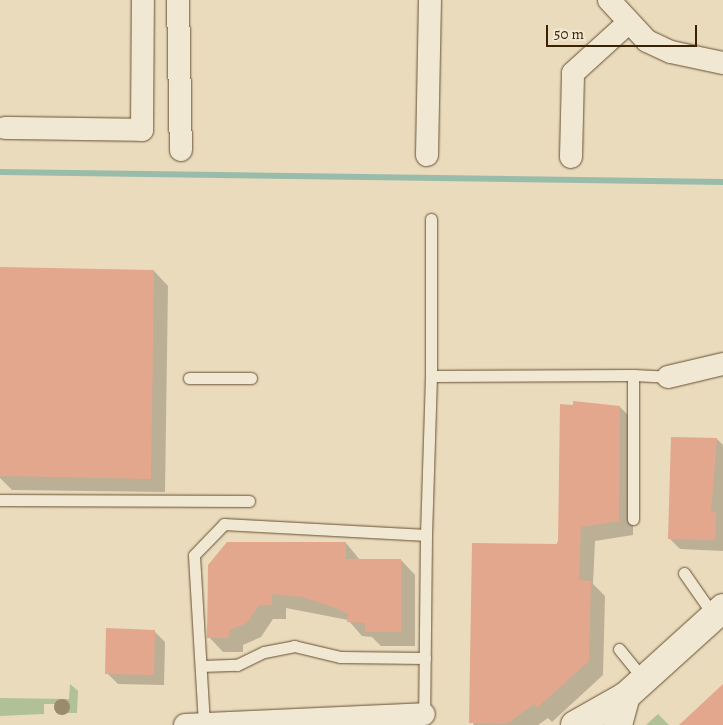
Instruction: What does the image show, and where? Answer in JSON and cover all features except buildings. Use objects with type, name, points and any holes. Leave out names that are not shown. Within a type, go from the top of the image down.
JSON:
[{"type":"street","points":[[5,128],[142,130],[143,0]]},
{"type":"street","points":[[178,0],[181,150]]},
{"type":"street","points":[[427,155],[430,0]]},
{"type":"street","points":[[609,0],[627,24],[671,52],[723,63]]},
{"type":"street","points":[[571,157],[573,72],[627,24]]},
{"type":"street","points":[[668,377],[723,364]]},
{"type":"street","points":[[576,725],[635,688],[719,612]]},
{"type":"street","points":[[618,725],[635,688]]},
{"type":"street","points":[[195,725],[424,714]]},
{"type":"lane","points":[[424,714],[431,219]]},
{"type":"lane","points":[[430,376],[633,375],[668,377]]},
{"type":"lane","points":[[633,375],[633,519]]},
{"type":"lane","points":[[189,378],[251,378]]},
{"type":"lane","points":[[0,500],[249,501]]},
{"type":"lane","points":[[195,725],[201,666],[194,555],[224,524],[426,535]]},
{"type":"lane","points":[[684,572],[719,612]]},
{"type":"lane","points":[[201,666],[237,665],[264,652],[294,646],[340,657],[425,658]]},
{"type":"lane","points":[[619,649],[635,688]]},
{"type":"green space","points":[[70,684],[78,691],[77,713],[56,713],[56,704],[44,704],[44,714],[0,716],[0,698],[69,699]]},
{"type":"green space","points":[[658,714],[669,725],[646,725]]},
{"type":"waterway","points":[[0,172],[723,182]]}]
